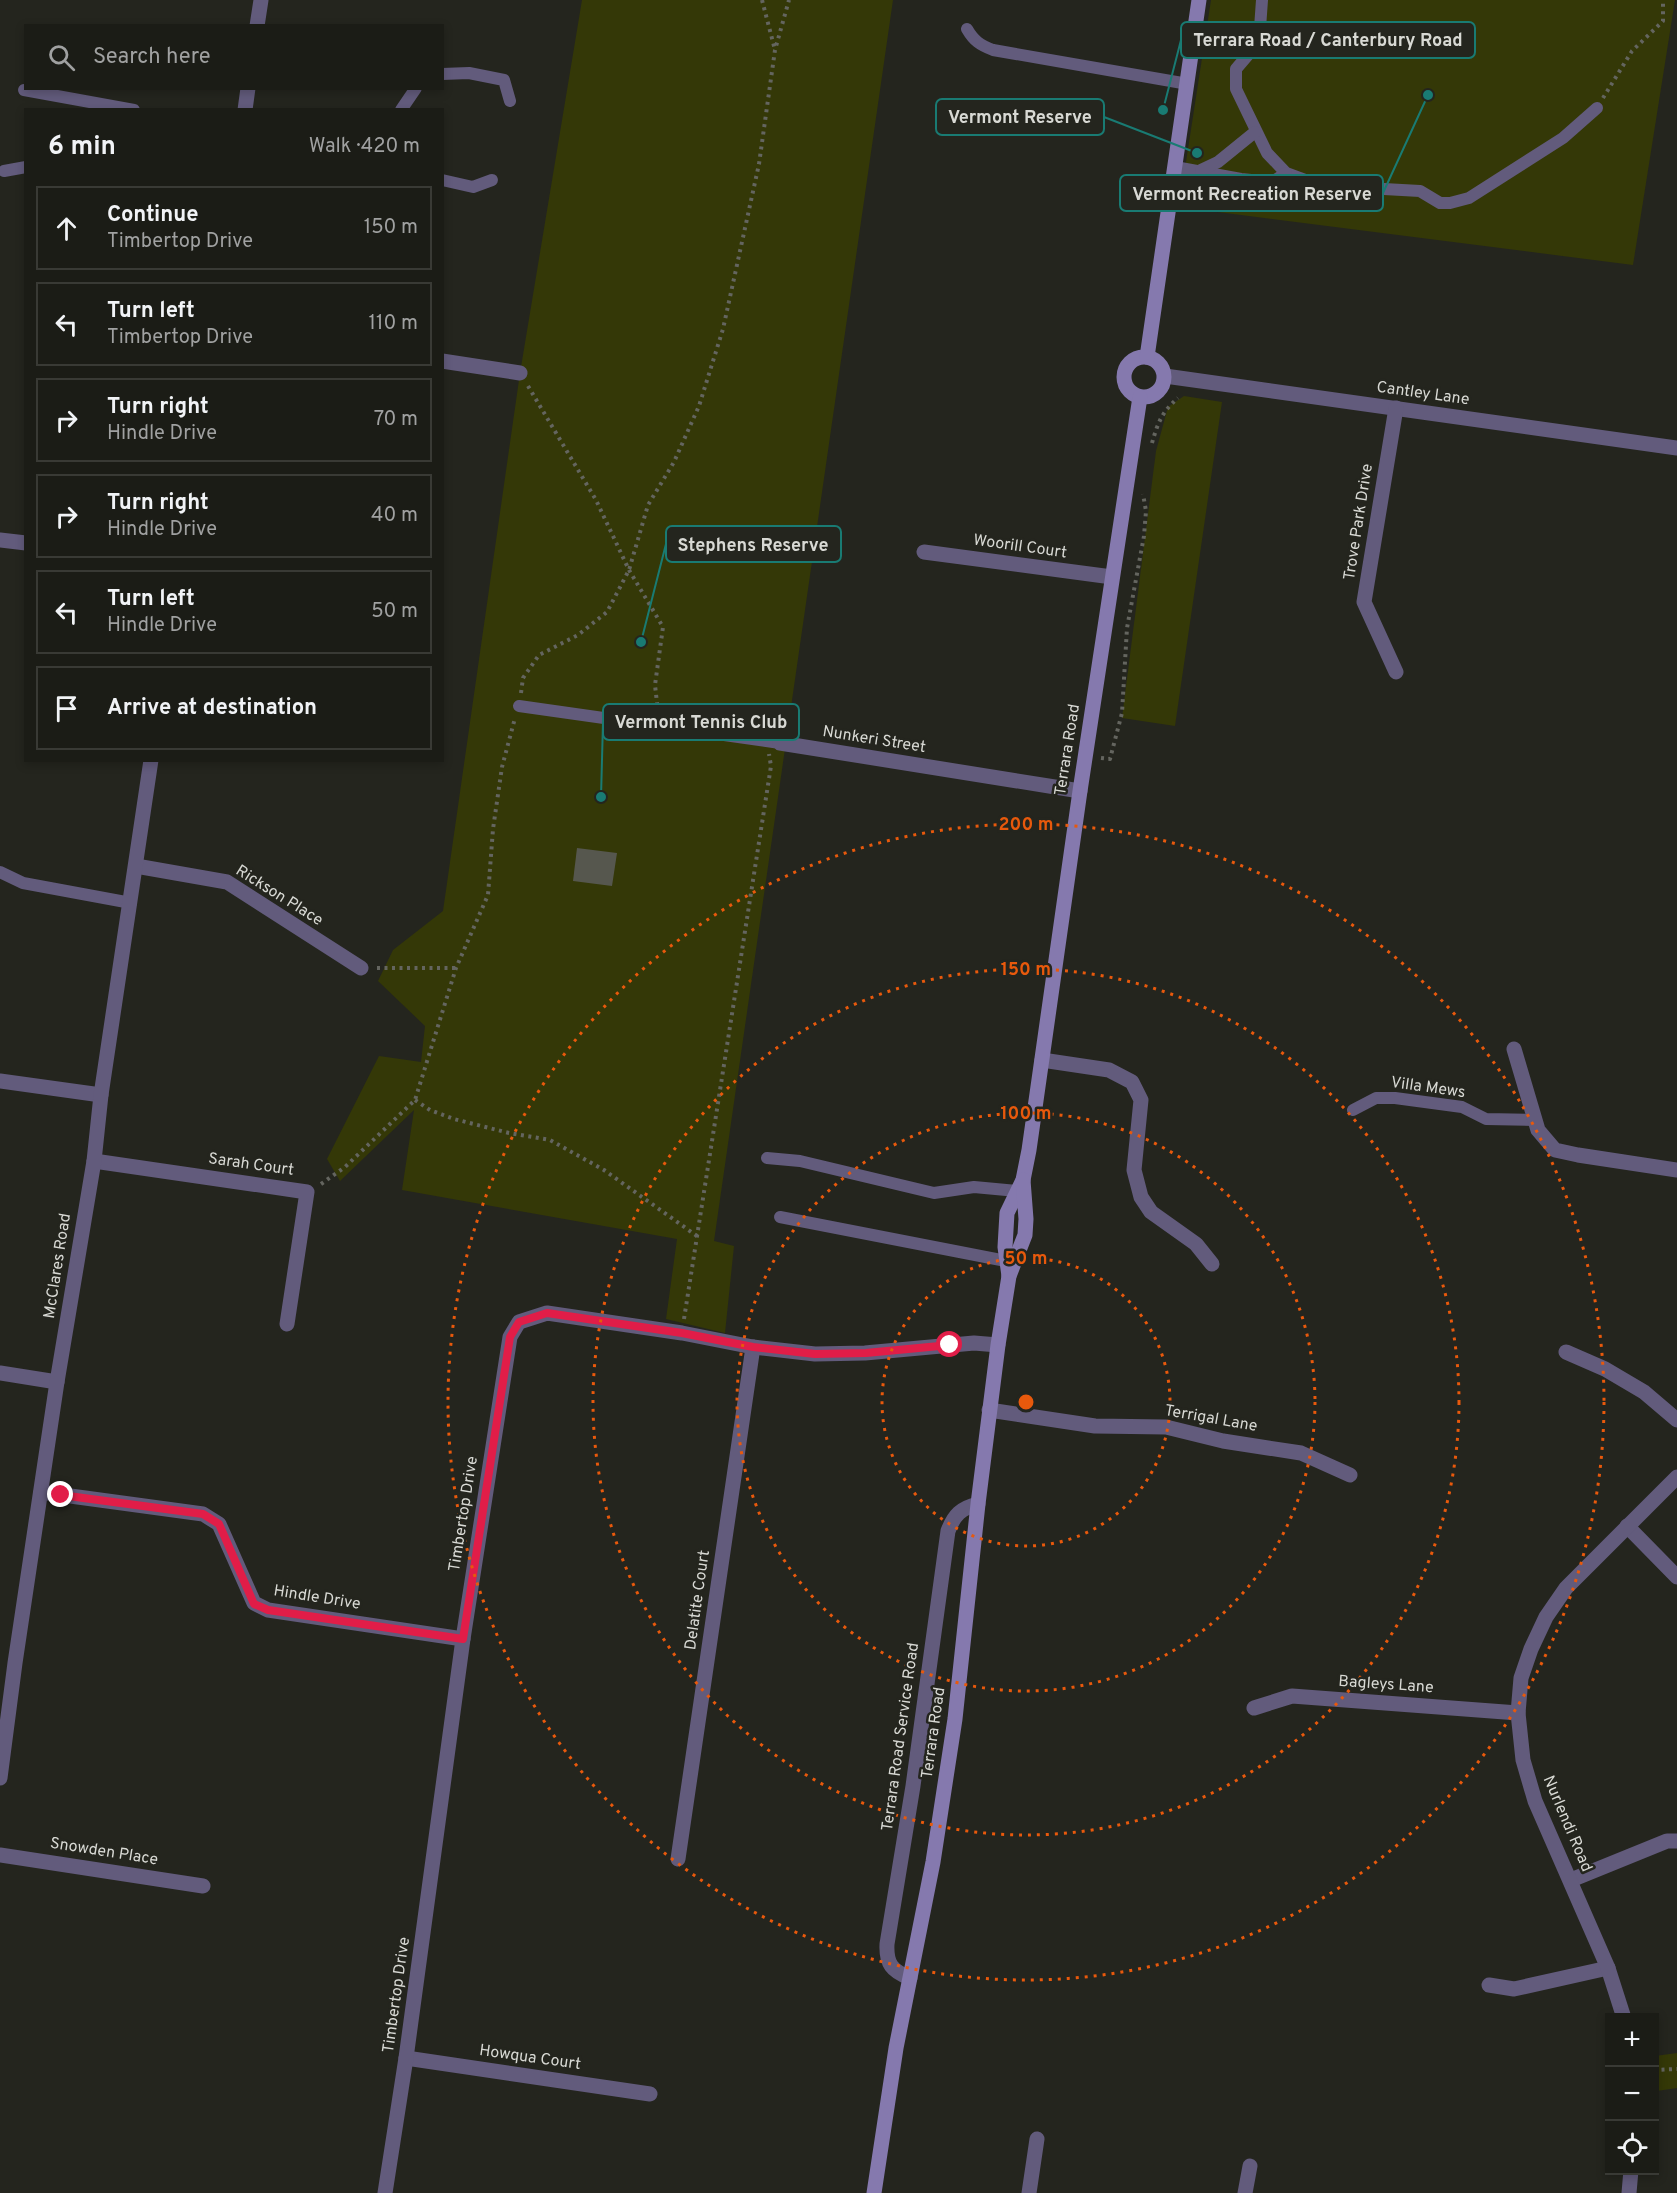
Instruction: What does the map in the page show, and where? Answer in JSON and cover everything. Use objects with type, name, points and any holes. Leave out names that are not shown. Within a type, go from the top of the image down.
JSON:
[{"type":"main road","points":[[1147,357],[1199,0]]},
{"type":"main road","points":[[1147,357],[1157,361],[1165,376],[1158,392],[1152,396],[1140,397],[1132,394],[1128,389],[1125,383],[1125,371],[1132,361],[1147,357]]},
{"type":"main road","name":"Terrara Road","points":[[874,2193],[896,2048],[933,1862],[955,1719],[998,1345],[1010,1267],[1025,1235],[1026,1219],[1021,1187],[1042,1060],[1080,790],[1140,397]]},
{"type":"street","points":[[257,24],[261,0]]},
{"type":"street","points":[[245,108],[248,90]]},
{"type":"street","points":[[444,362],[520,373]]},
{"type":"street","name":"Cantley Lane","points":[[1165,376],[1677,448]]},
{"type":"street","name":"Trove Park Drive","points":[[1395,672],[1365,602],[1396,408]]},
{"type":"street","points":[[0,540],[24,543]]},
{"type":"street","name":"Woorill Court","points":[[924,552],[1112,577]]},
{"type":"street","name":"Nunkeri Street","points":[[774,742],[1080,790]]},
{"type":"street","name":"McClares Road","points":[[0,1778],[7,1662],[41,1492],[94,1161],[101,1095],[151,762]]},
{"type":"street","name":"Rickson Place","points":[[136,866],[227,882],[361,968]]},
{"type":"street","points":[[1514,1049],[1538,1130],[1555,1150],[1677,1170]]},
{"type":"street","points":[[1042,1060],[1108,1070],[1132,1082],[1141,1100],[1134,1170],[1141,1197],[1151,1212],[1196,1244],[1212,1264]]},
{"type":"street","points":[[0,1081],[101,1095]]},
{"type":"street","name":"Sarah Court","points":[[94,1161],[307,1192],[287,1324]]},
{"type":"street","name":"Timbertop Drive","points":[[385,2193],[406,2058],[463,1639],[510,1337],[519,1322],[547,1313],[682,1333],[753,1347],[815,1354],[866,1353],[974,1342],[998,1345]]},
{"type":"street","name":"Delatite Court","points":[[678,1859],[753,1347]]},
{"type":"street","points":[[1566,1352],[1605,1369],[1644,1392],[1677,1420]]},
{"type":"street","points":[[0,1373],[57,1382]]},
{"type":"street","name":"Terrigal Lane","points":[[989,1410],[1095,1426],[1166,1427],[1223,1441],[1301,1453],[1350,1474]]},
{"type":"street","name":"Nurlendi Road","points":[[1622,2013],[1608,1968],[1535,1801],[1523,1761],[1518,1713],[1521,1678],[1546,1617],[1566,1588],[1677,1478]]},
{"type":"street","name":"Hindle Drive","points":[[41,1492],[203,1514],[219,1524],[254,1604],[268,1610],[463,1639]]},
{"type":"street","name":"Terrara Road Service Road","points":[[910,1978],[897,1973],[889,1966],[887,1944],[913,1786],[948,1531],[953,1519],[961,1510],[978,1504]]},
{"type":"street","points":[[1627,1526],[1677,1577]]},
{"type":"street","name":"Bagleys Lane","points":[[1254,1708],[1292,1696],[1518,1713]]},
{"type":"street","points":[[1571,1880],[1667,1841],[1677,1841]]},
{"type":"street","name":"Snowden Place","points":[[0,1855],[203,1886]]},
{"type":"street","points":[[1489,1984],[1514,1989],[1608,1968]]},
{"type":"street","name":"Howqua Court","points":[[406,2058],[650,2094]]},
{"type":"street","points":[[1029,2193],[1037,2139]]},
{"type":"street","points":[[1245,2193],[1250,2166]]},
{"type":"street","points":[[1629,2193],[1631,2175]]},
{"type":"lane","points":[[1262,0],[1259,42],[1236,69],[1236,88],[1267,153],[1286,173],[1330,186],[1420,191],[1440,203],[1450,203],[1469,198],[1563,138],[1597,108]]},
{"type":"lane","points":[[967,29],[973,40],[993,50],[1188,84]]},
{"type":"lane","points":[[444,74],[469,73],[504,80],[510,101]]},
{"type":"lane","points":[[24,90],[123,108]]},
{"type":"lane","points":[[402,108],[415,90]]},
{"type":"lane","points":[[1201,170],[1218,162],[1256,132]]},
{"type":"lane","points":[[4,171],[24,167]]},
{"type":"lane","points":[[1175,167],[1272,182],[1286,173]]},
{"type":"lane","points":[[444,180],[473,187],[492,180]]},
{"type":"lane","name":"Nunkeri Street","points":[[519,706],[774,742]]},
{"type":"lane","points":[[0,872],[23,884],[131,903]]},
{"type":"lane","name":"Villa Mews","points":[[1353,1110],[1376,1098],[1395,1098],[1462,1107],[1486,1119],[1536,1120]]},
{"type":"lane","points":[[767,1158],[800,1161],[934,1193],[974,1187],[1021,1187]]},
{"type":"lane","points":[[780,1218],[1010,1267]]},
{"type":"path","points":[[762,0],[775,50]]},
{"type":"path","points":[[307,1192],[345,1167],[415,1100],[456,968],[488,895],[493,829],[502,767],[519,706],[523,678],[539,655],[578,635],[607,612],[629,570],[648,505],[674,462],[699,406],[723,329],[759,164],[775,50],[789,0]]},
{"type":"path","points":[[1597,108],[1632,51],[1664,21],[1663,0]]},
{"type":"path","points":[[520,373],[596,500],[629,570],[663,627],[655,685],[658,712],[665,727]]},
{"type":"path","points":[[1150,452],[1157,424],[1166,409],[1178,398]]},
{"type":"path","points":[[1086,755],[1110,759],[1122,713],[1126,672],[1126,628],[1144,536],[1146,511],[1143,491]]},
{"type":"path","points":[[682,1333],[774,742]]},
{"type":"path","points":[[361,968],[456,968]]},
{"type":"path","points":[[415,1100],[430,1110],[454,1119],[509,1133],[550,1140],[604,1170],[697,1236]]},
{"type":"path","points":[[1659,2070],[1677,2069]]},
{"type":"green space","points":[[582,0],[893,0],[714,1241],[734,1246],[725,1333],[666,1319],[677,1239],[402,1190],[414,1110],[340,1181],[327,1159],[379,1056],[421,1062],[425,1026],[378,981],[393,950],[443,911],[520,373]]},
{"type":"green space","points":[[1211,0],[1675,0],[1633,265],[1179,207]]},
{"type":"green space","points":[[1184,396],[1222,402],[1175,726],[1122,718],[1156,451],[1168,407]]},
{"type":"green space","points":[[1677,2053],[1677,2088],[1659,2091],[1659,2055]]},
{"type":"building","points":[[577,848],[617,853],[612,886],[573,881]]},
{"type":"place","name":"Vermont Recreation Reserve","points":[[1428,95]]},
{"type":"place","name":"Terrara Road / Canterbury Road","points":[[1163,110]]},
{"type":"place","name":"Vermont Reserve","points":[[1197,153]]},
{"type":"place","name":"Stephens Reserve","points":[[641,642]]},
{"type":"place","name":"Vermont Tennis Club","points":[[601,797]]},
{"type":"route","points":[[61,1495],[203,1514],[219,1524],[254,1604],[268,1610],[463,1639],[510,1337],[519,1322],[547,1313],[682,1333],[753,1347],[815,1354],[866,1353],[950,1345]]}]
